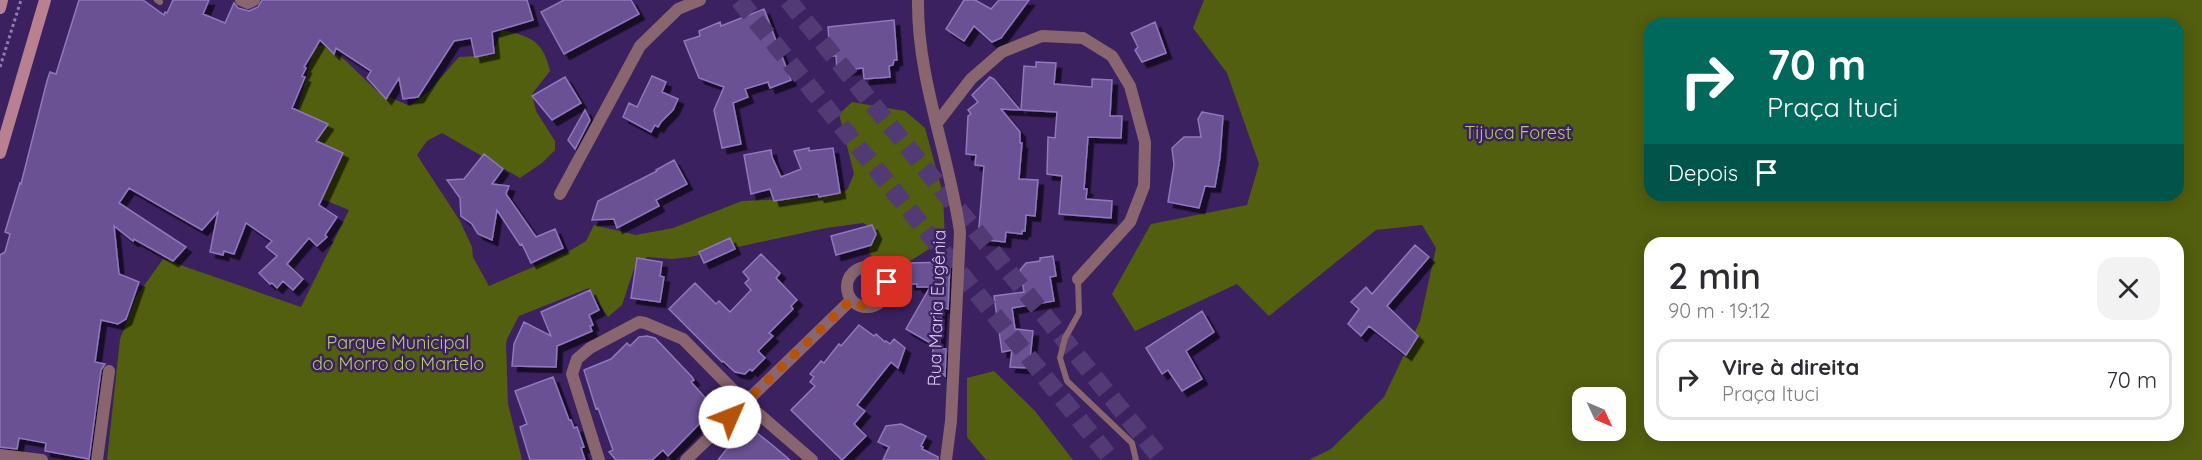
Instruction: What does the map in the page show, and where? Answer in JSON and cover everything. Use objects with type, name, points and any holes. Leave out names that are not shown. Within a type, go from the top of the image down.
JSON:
[{"type":"main road","points":[[0,8],[2,0]]},
{"type":"main road","points":[[0,153],[45,0]]},
{"type":"street","points":[[241,0],[248,3],[254,0]]},
{"type":"street","points":[[560,194],[640,46],[678,9],[700,0]]},
{"type":"street","name":"Rua Maria Eugênia","points":[[918,0],[921,56],[956,203],[960,232],[951,421],[946,460]]},
{"type":"street","points":[[937,123],[971,79],[1002,52],[1042,36],[1083,38],[1112,56],[1130,86],[1145,142],[1144,186],[1130,222],[1078,279]]},
{"type":"street","points":[[686,460],[851,300]]},
{"type":"street","points":[[599,460],[572,374],[577,359],[590,348],[639,322],[645,322],[683,339],[745,402],[813,460]]},
{"type":"street","points":[[98,460],[109,371]]},
{"type":"street","points":[[0,455],[42,460]]},
{"type":"lane","points":[[1078,279],[1079,313],[1065,338],[1060,358],[1067,381],[1132,443],[1136,460]]},
{"type":"path","points":[[0,67],[21,0]]},
{"type":"green space","name":"Tijuca Forest","points":[[1204,0],[2202,0],[2202,460],[1309,460],[1331,449],[1384,397],[1420,321],[1436,248],[1422,225],[1376,230],[1269,316],[1237,284],[1135,331],[1112,294],[1151,224],[1247,205],[1259,164],[1227,73],[1193,28]]},
{"type":"green space","name":"Parque Municipal do Morro do Martelo","points":[[501,30],[527,37],[534,41],[543,52],[550,71],[532,94],[536,111],[555,141],[555,150],[542,163],[520,178],[442,133],[427,141],[417,155],[460,221],[472,247],[473,257],[489,286],[566,253],[586,241],[594,225],[636,235],[673,228],[742,201],[812,198],[847,190],[854,174],[839,114],[852,102],[905,111],[925,128],[943,194],[945,239],[899,268],[880,265],[869,253],[871,227],[863,223],[826,228],[690,257],[672,259],[647,257],[634,269],[622,305],[608,317],[589,288],[519,316],[506,344],[508,404],[522,460],[107,460],[120,339],[136,297],[163,259],[301,307],[349,210],[322,199],[316,141],[321,134],[301,117],[298,108],[314,48],[322,45],[345,60],[378,92],[410,106],[430,90],[459,57],[493,55]]},
{"type":"green space","points":[[994,371],[1035,411],[1073,460],[986,460],[967,437],[967,378]]},
{"type":"building","points":[[79,0],[143,0],[164,15],[173,0],[209,0],[203,14],[225,23],[234,3],[238,8],[249,11],[258,7],[262,0],[527,0],[533,20],[492,32],[494,53],[475,57],[471,38],[454,41],[418,97],[403,99],[399,78],[386,99],[367,78],[371,71],[336,48],[334,54],[320,40],[304,67],[306,68],[302,76],[305,77],[292,108],[328,124],[316,141],[343,153],[319,205],[337,217],[325,235],[327,237],[317,246],[309,238],[287,264],[303,279],[293,290],[283,281],[277,288],[259,273],[277,256],[266,247],[272,241],[246,223],[234,254],[224,251],[223,255],[210,252],[218,212],[202,230],[129,188],[119,203],[186,247],[173,261],[134,239],[133,241],[114,226],[119,274],[139,282],[126,319],[118,324],[101,320],[95,362],[105,364],[101,370],[89,459],[45,451],[46,443],[19,438],[17,449],[0,447],[0,255],[5,252],[10,234],[5,232],[21,184],[47,81],[50,72],[56,74]]},
{"type":"building","points":[[564,0],[631,0],[639,14],[564,54],[541,12]]},
{"type":"building","points":[[964,0],[975,0],[991,9],[999,0],[1029,0],[1001,38],[992,42],[974,26],[964,41],[946,29]]},
{"type":"building","points":[[764,9],[791,80],[770,88],[768,82],[745,89],[748,97],[733,103],[741,144],[722,148],[714,110],[724,87],[699,78],[684,41],[700,36],[699,31],[720,22],[721,26]]},
{"type":"building","points":[[894,20],[897,60],[889,66],[890,77],[864,79],[863,68],[837,71],[836,56],[830,56],[828,27]]},
{"type":"building","points":[[1155,22],[1166,53],[1142,62],[1135,50],[1138,47],[1131,33]]},
{"type":"building","points":[[1036,62],[1056,63],[1054,84],[1092,87],[1092,79],[1112,80],[1110,116],[1122,116],[1121,138],[1088,137],[1084,189],[1087,189],[1086,199],[1112,201],[1111,218],[1059,214],[1062,176],[1047,174],[1048,137],[1055,138],[1057,112],[1021,110],[1024,66],[1036,67]]},
{"type":"building","points":[[652,76],[666,82],[662,92],[678,99],[673,110],[658,127],[655,125],[651,132],[623,117],[629,103],[637,107]]},
{"type":"building","points":[[565,77],[581,103],[552,120],[532,96]]},
{"type":"building","points":[[990,77],[1020,110],[1001,109],[1020,132],[1020,143],[1022,143],[1019,179],[1038,180],[1035,216],[1026,215],[1025,231],[1022,231],[1022,234],[1006,232],[1005,242],[978,239],[984,166],[975,165],[976,155],[966,154],[968,116],[971,114],[968,110],[978,102],[972,95]]},
{"type":"building","points":[[585,110],[590,120],[575,149],[568,140]]},
{"type":"building","points":[[1202,112],[1223,116],[1215,187],[1205,186],[1199,208],[1168,202],[1174,165],[1172,148],[1184,137],[1201,137],[1198,119]]},
{"type":"building","points":[[809,148],[809,151],[833,148],[840,193],[774,201],[770,189],[751,194],[744,155],[771,150],[781,177],[801,169],[794,151]]},
{"type":"building","points":[[484,154],[503,169],[492,184],[509,186],[506,194],[536,237],[555,229],[563,248],[531,263],[522,244],[520,245],[497,210],[492,240],[478,234],[472,224],[461,216],[460,198],[447,180],[464,179]]},
{"type":"building","points":[[674,160],[687,184],[656,200],[659,206],[617,228],[614,219],[592,220],[598,201]]},
{"type":"building","points":[[872,225],[876,234],[871,245],[836,255],[831,236]]},
{"type":"building","points":[[730,238],[735,249],[704,263],[699,252]]},
{"type":"building","points":[[1415,245],[1429,257],[1387,306],[1418,336],[1406,355],[1369,326],[1361,336],[1348,324],[1359,309],[1351,302],[1366,287],[1372,294]]},
{"type":"building","points":[[761,254],[780,273],[776,278],[797,300],[791,306],[793,309],[769,333],[773,336],[758,351],[765,358],[752,371],[750,369],[745,374],[735,372],[722,362],[669,309],[695,283],[716,304],[719,301],[730,312],[751,290],[745,283],[749,279],[743,272]]},
{"type":"building","points":[[1053,256],[1056,276],[1050,277],[1054,301],[1012,308],[1015,329],[1033,331],[1029,368],[1010,367],[1012,350],[1002,352],[994,296],[1024,292],[1020,270],[1026,263]]},
{"type":"building","points":[[637,258],[662,262],[660,276],[664,277],[660,302],[631,298]]},
{"type":"building","points":[[950,262],[948,309],[942,307],[939,348],[906,329],[930,287],[917,287],[917,284],[909,284],[909,263]]},
{"type":"building","points":[[590,290],[599,310],[589,315],[593,325],[590,326],[592,331],[557,346],[556,367],[512,366],[514,344],[524,322],[551,336],[541,312]]},
{"type":"building","points":[[1202,311],[1214,332],[1186,351],[1202,379],[1182,391],[1168,370],[1162,374],[1146,348]]},
{"type":"building","points":[[859,325],[885,342],[890,344],[894,339],[905,348],[898,368],[891,362],[857,405],[865,411],[854,424],[866,436],[842,460],[791,410],[815,386],[810,382],[814,377],[810,374],[821,361],[824,363],[839,344],[841,346]]},
{"type":"building","points":[[639,337],[655,338],[692,377],[694,380],[691,382],[717,411],[705,424],[702,421],[668,456],[663,450],[652,460],[616,460],[609,452],[613,450],[598,408],[596,409],[584,370],[611,359],[627,343],[630,346]]},
{"type":"building","points":[[933,348],[946,349],[945,376],[932,364]]},
{"type":"building","points":[[553,377],[569,420],[574,428],[577,427],[584,447],[581,448],[585,460],[530,460],[520,427],[527,424],[515,391]]},
{"type":"building","points":[[901,424],[926,436],[921,446],[922,449],[938,457],[938,460],[883,460],[889,447],[878,442],[886,426]]},
{"type":"building","points":[[747,425],[790,460],[718,460],[730,445],[728,444]]},
{"type":"tunnel","points":[[739,0],[1112,460]]},
{"type":"tunnel","points":[[788,0],[1162,460]]},
{"type":"route","points":[[730,417],[851,300],[867,307],[876,305],[883,299],[887,291],[887,282]]}]
